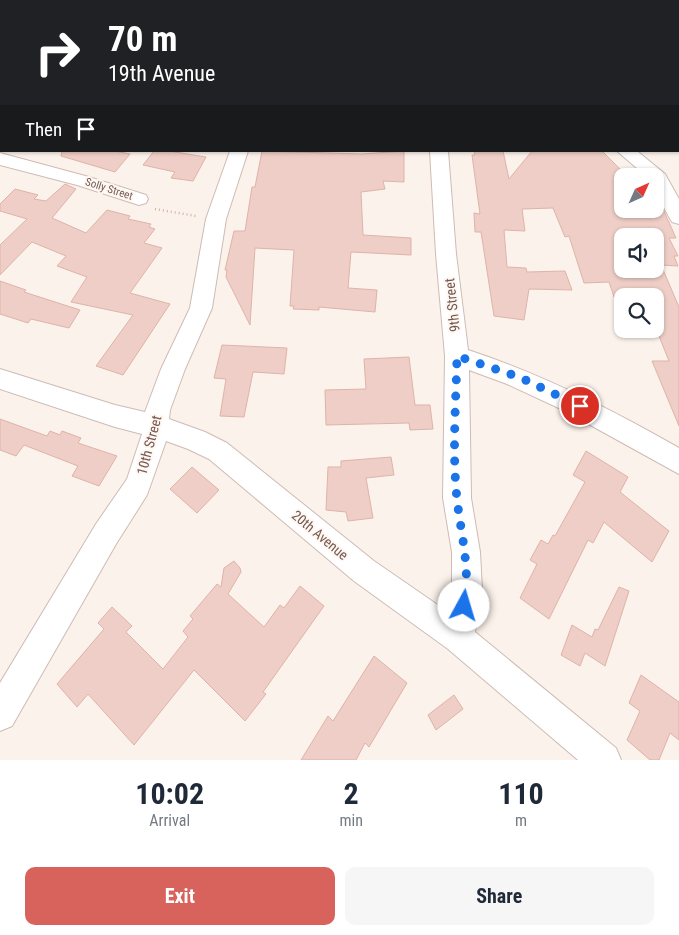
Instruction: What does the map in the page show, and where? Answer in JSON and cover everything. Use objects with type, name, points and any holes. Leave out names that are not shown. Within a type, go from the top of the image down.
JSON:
[{"type":"street","name":"10th Street","points":[[0,714],[78,581],[138,486],[153,443],[158,410],[173,369],[201,308],[216,219],[240,152]]},
{"type":"street","name":"9th Street","points":[[439,152],[446,254],[457,356],[457,498],[466,552],[467,590],[459,638]]},
{"type":"street","points":[[627,152],[647,168]]},
{"type":"street","name":"Solly Street","points":[[0,159],[83,181],[139,199]]},
{"type":"street","points":[[664,177],[679,174]]},
{"type":"street","points":[[664,188],[679,217]]},
{"type":"street","points":[[457,356],[493,367],[544,388],[622,428],[679,462]]},
{"type":"street","name":"20th Avenue","points":[[0,378],[115,416],[156,426],[218,450],[364,571],[459,638],[604,760]]},
{"type":"path","name":"Solly Street","points":[[139,199],[146,207],[216,219]]},
{"type":"building","points":[[62,152],[120,152],[130,154],[115,172],[61,156]]},
{"type":"building","points":[[153,152],[175,152],[206,157],[193,181],[171,178],[175,172],[143,165]]},
{"type":"building","points":[[262,152],[362,154],[404,152],[404,182],[383,181],[385,189],[361,192],[363,235],[411,238],[411,255],[351,252],[348,288],[377,290],[375,312],[319,307],[319,310],[293,309],[294,306],[290,306],[294,250],[255,248],[250,325],[226,277],[227,270],[225,270],[234,231],[245,231],[252,187],[255,187]]},
{"type":"building","points":[[474,152],[503,152],[509,179],[531,152],[603,152],[619,168],[614,168],[614,218],[664,218],[664,211],[676,238],[669,238],[678,256],[674,256],[678,266],[664,265],[664,228],[614,228],[614,278],[664,278],[664,272],[679,307],[679,426],[652,361],[669,361],[660,338],[664,338],[664,288],[614,288],[614,297],[609,282],[584,283],[569,236],[565,237],[553,208],[522,209],[525,231],[504,230],[507,267],[526,268],[527,272],[565,271],[572,290],[529,289],[524,320],[494,316],[481,232],[475,232],[474,213],[480,214],[472,155],[475,155]]},
{"type":"building","points":[[65,184],[76,189],[52,218],[86,233],[107,210],[130,216],[128,219],[151,224],[149,227],[155,229],[144,243],[162,248],[130,293],[170,304],[123,375],[96,366],[133,315],[71,302],[87,277],[57,266],[66,256],[32,242],[0,275],[0,245],[27,219],[0,211],[0,204],[15,189],[38,195],[34,199],[46,201]]},
{"type":"building","points":[[0,281],[26,290],[24,292],[80,310],[69,328],[31,319],[28,323],[0,314]]},
{"type":"building","points":[[222,345],[287,348],[284,374],[253,372],[244,417],[220,416],[226,379],[214,378]]},
{"type":"building","points":[[409,357],[415,405],[430,405],[433,429],[410,430],[409,423],[326,425],[325,390],[366,389],[364,359]]},
{"type":"building","points":[[0,419],[47,436],[50,431],[60,435],[62,431],[81,438],[78,443],[117,456],[99,486],[72,476],[78,466],[24,445],[16,456],[0,450]]},
{"type":"building","points":[[586,451],[628,477],[620,492],[669,531],[652,562],[604,522],[593,543],[588,540],[549,619],[520,598],[537,564],[530,560],[541,540],[548,544],[553,535],[555,536],[585,482],[573,475]]},
{"type":"building","points":[[391,457],[394,475],[366,478],[373,518],[348,521],[346,512],[326,510],[328,467],[341,467],[341,461]]},
{"type":"building","points":[[192,467],[219,490],[197,513],[170,489]]},
{"type":"building","points":[[234,561],[241,572],[228,594],[264,627],[280,605],[284,608],[300,586],[324,606],[263,692],[266,694],[245,721],[194,670],[134,745],[88,694],[77,707],[57,684],[104,629],[98,623],[112,607],[132,626],[126,632],[163,669],[188,637],[183,631],[193,619],[190,616],[217,584],[221,587],[224,568]]},
{"type":"building","points":[[619,587],[629,591],[605,666],[585,653],[580,666],[561,655],[572,625],[592,637],[595,629],[598,630]]},
{"type":"building","points":[[374,656],[407,683],[369,747],[365,743],[356,760],[301,760],[328,716],[333,721]]},
{"type":"building","points":[[641,675],[679,702],[679,740],[670,733],[659,760],[650,760],[627,740],[640,711],[629,703]]},
{"type":"building","points":[[454,695],[463,709],[436,730],[428,715]]},
{"type":"route","points":[[464,606],[467,590],[466,552],[457,498],[457,356],[519,377],[580,406]]}]
